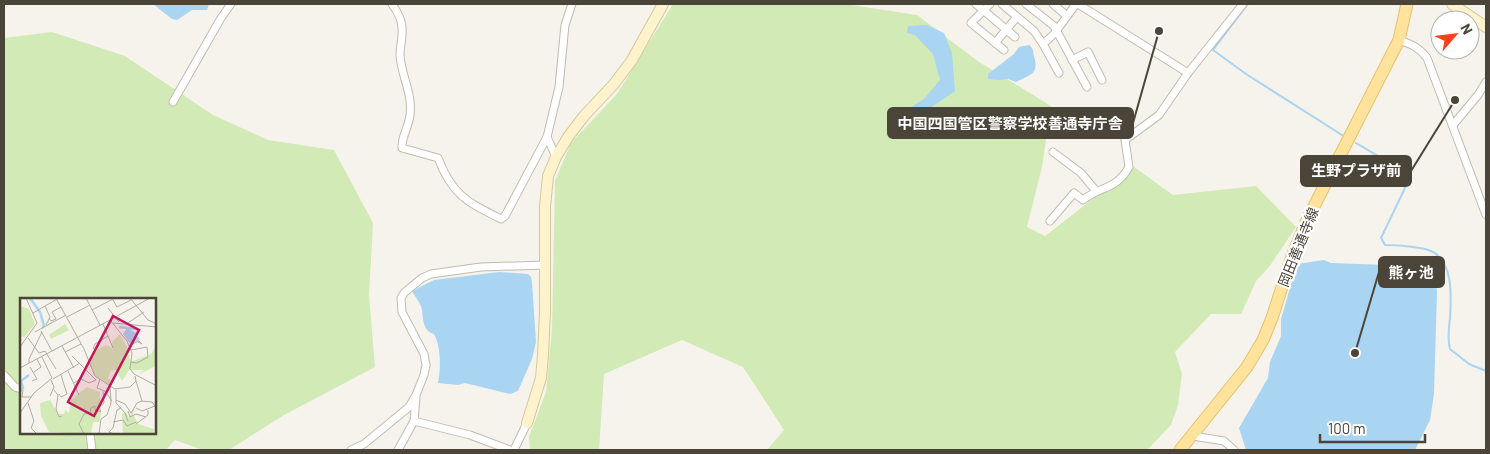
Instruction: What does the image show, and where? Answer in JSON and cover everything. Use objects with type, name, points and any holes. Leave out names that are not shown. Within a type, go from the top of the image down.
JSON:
[{"type":"main road","name":"岡田善通寺線","points":[[1180,450],[1247,367],[1262,340],[1272,318],[1292,256],[1307,220],[1399,40],[1407,4]]},
{"type":"street","points":[[173,102],[220,18],[231,4]]},
{"type":"street","points":[[392,4],[400,16],[402,28],[400,53],[411,113],[402,148],[438,158],[444,174],[453,189],[470,203],[501,220],[505,216],[547,136],[559,87],[564,25],[572,4]]},
{"type":"street","points":[[976,4],[1015,37]]},
{"type":"street","points":[[990,4],[971,23],[1004,50]]},
{"type":"street","points":[[1002,4],[1034,31],[1059,73]]},
{"type":"street","points":[[1026,4],[1054,26],[1087,87]]},
{"type":"street","points":[[1052,4],[1067,16]]},
{"type":"street","points":[[1043,44],[1057,31],[1077,4],[1188,74]]},
{"type":"street","points":[[1050,221],[1074,193],[1083,200],[1096,191],[1112,186],[1119,181],[1129,167],[1125,140],[1159,115],[1188,74],[1243,4]]},
{"type":"street","points":[[1452,4],[1486,27]]},
{"type":"street","points":[[414,421],[470,435],[512,450],[527,423],[541,378],[545,310],[545,207],[548,176],[556,157],[568,137],[632,60],[659,6]]},
{"type":"street","points":[[995,43],[1017,17]]},
{"type":"street","points":[[1399,40],[1423,51],[1427,58],[1486,215]]},
{"type":"street","points":[[1072,60],[1088,52],[1102,80]]},
{"type":"street","points":[[1453,125],[1478,95],[1486,82]]},
{"type":"street","points":[[547,136],[556,157]]},
{"type":"street","points":[[1053,152],[1081,173],[1096,191]]},
{"type":"street","points":[[351,450],[364,444],[401,415],[416,395],[424,375],[426,365],[424,354],[402,312],[401,298],[404,293],[422,278],[431,274],[481,267],[546,264]]},
{"type":"street","points":[[4,375],[15,387],[20,389]]},
{"type":"street","points":[[398,450],[414,421],[416,395]]},
{"type":"street","points":[[90,434],[92,450]]},
{"type":"street","points":[[1193,436],[1224,441],[1234,450]]},
{"type":"green space","points":[[673,4],[845,4],[917,15],[979,62],[1051,106],[1042,167],[1027,227],[1045,236],[1134,167],[1173,195],[1256,186],[1296,227],[1269,267],[1256,281],[1241,314],[1211,314],[1175,352],[1182,374],[1178,405],[1171,425],[1147,450],[767,450],[784,430],[743,367],[682,340],[604,374],[599,450],[530,450],[529,437],[546,392],[552,330],[555,181],[571,143],[617,94]]},
{"type":"green space","points":[[52,32],[125,56],[213,115],[268,140],[334,150],[373,223],[369,295],[375,367],[284,415],[229,450],[203,450],[175,440],[166,450],[4,450],[4,38]]},
{"type":"water","points":[[153,4],[209,4],[207,10],[192,10],[177,20],[172,19]]},
{"type":"water","points":[[927,25],[944,33],[952,53],[955,91],[925,111],[904,118],[907,110],[924,99],[940,80],[933,54],[915,35],[907,33],[908,26]]},
{"type":"water","points":[[1029,45],[1033,49],[1036,67],[1033,73],[1016,82],[1008,79],[988,79],[988,74],[1014,54],[1019,47]]},
{"type":"water","points":[[1324,260],[1331,263],[1416,266],[1429,271],[1434,278],[1437,292],[1434,394],[1430,420],[1415,450],[1246,450],[1239,428],[1268,378],[1270,362],[1281,336],[1281,319],[1297,264]]},
{"type":"water","points":[[499,272],[528,274],[532,282],[536,342],[532,359],[518,391],[510,394],[465,383],[458,385],[438,383],[440,364],[438,345],[434,334],[428,330],[423,321],[421,307],[412,291],[434,280]]},
{"type":"waterway","points":[[1248,4],[1213,50],[1246,74],[1342,135]]},
{"type":"waterway","points":[[1356,143],[1386,162],[1404,181],[1405,188],[1381,238],[1385,245],[1422,248],[1431,251],[1444,263],[1450,281],[1451,300],[1448,337],[1450,349],[1469,364],[1486,371]]},
{"type":"place","name":"中国四国管区警察学校善通寺庁舎","points":[[1159,31]]},
{"type":"place","name":"生野プラザ前","points":[[1455,100]]},
{"type":"place","name":"熊ヶ池","points":[[1355,353]]}]
